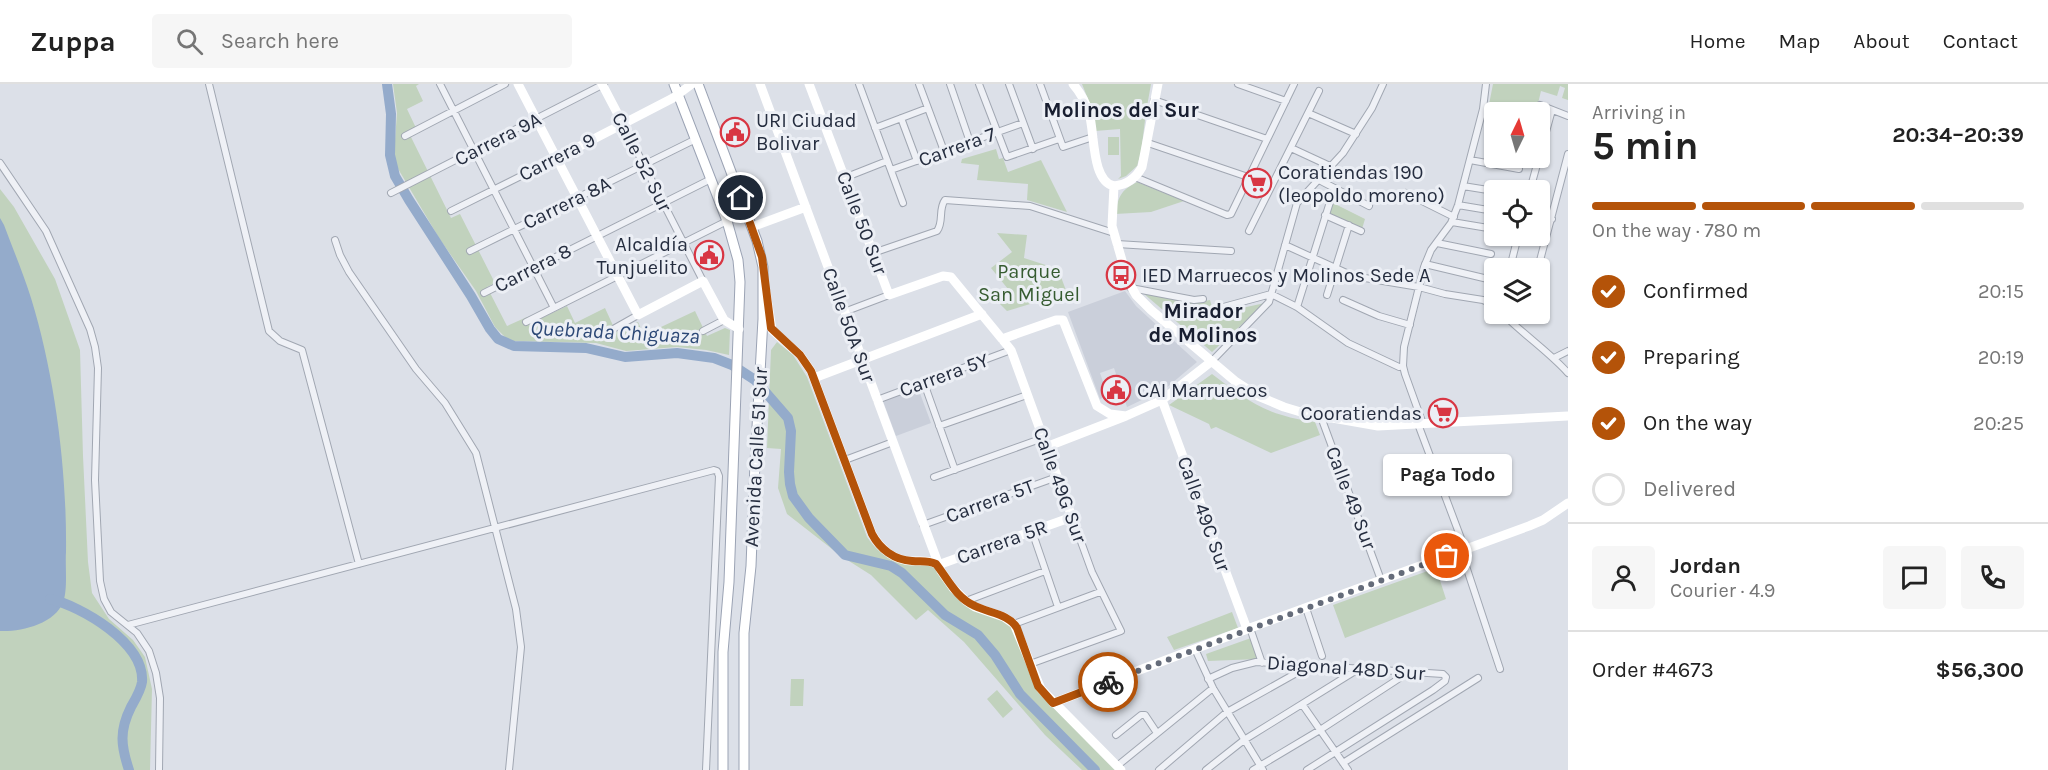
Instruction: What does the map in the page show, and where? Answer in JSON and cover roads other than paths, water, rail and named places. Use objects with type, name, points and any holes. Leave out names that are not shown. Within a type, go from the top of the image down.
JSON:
[{"type":"street","points":[[209,84],[269,331],[280,341],[302,350],[359,564]]},
{"type":"street","points":[[440,84],[554,308]]},
{"type":"street","points":[[405,136],[505,84]]},
{"type":"street","points":[[518,84],[638,315]]},
{"type":"street","name":"Carrera 9A","points":[[393,192],[603,84]]},
{"type":"street","name":"Calle 52 Sur","points":[[603,84],[724,320]]},
{"type":"street","name":"Avenida Calle 51 Sur","points":[[674,84],[727,221],[738,265],[741,292],[729,582],[723,652],[723,770]]},
{"type":"street","name":"Carrera 9","points":[[451,211],[623,124],[692,84]]},
{"type":"street","name":"Avenida Calle 51 Sur","points":[[698,84],[752,227],[762,257],[764,274],[750,571],[744,633],[744,770]]},
{"type":"street","name":"Calle 50A Sur","points":[[760,84],[938,565],[949,584],[966,601]]},
{"type":"street","name":"Calle 50 Sur","points":[[809,84],[889,296]]},
{"type":"street","points":[[859,84],[903,203]]},
{"type":"street","points":[[919,84],[944,151]]},
{"type":"street","points":[[950,84],[970,142]]},
{"type":"street","points":[[979,84],[1007,157],[1059,139]]},
{"type":"street","points":[[1009,84],[1033,149]]},
{"type":"street","points":[[1040,84],[1063,147],[1093,136]]},
{"type":"street","points":[[1073,84],[1087,108],[1100,173],[1106,183],[1114,186],[1126,183],[1135,177],[1145,161],[1158,84]]},
{"type":"street","points":[[1238,84],[1286,101]]},
{"type":"street","points":[[1135,177],[1227,215],[1231,214],[1294,84]]},
{"type":"street","points":[[934,477],[1126,416],[1162,400],[1212,361],[1267,306],[1297,203],[1332,167],[1356,134],[1383,84]]},
{"type":"street","points":[[1486,84],[1483,109],[1458,205],[1453,219],[1425,264],[1404,347],[1404,366],[1500,669]]},
{"type":"street","points":[[1249,231],[1319,92]]},
{"type":"street","points":[[1154,100],[1267,139]]},
{"type":"street","points":[[875,128],[928,108]]},
{"type":"street","points":[[1533,180],[1552,110],[1568,116]]},
{"type":"street","points":[[1308,113],[1356,134]]},
{"type":"street","points":[[901,118],[917,161]]},
{"type":"street","name":"Carrera 7","points":[[891,170],[1023,123]]},
{"type":"street","name":"Carrera 8A","points":[[470,251],[696,139]]},
{"type":"street","points":[[1148,143],[1248,177]]},
{"type":"street","points":[[1291,148],[1332,167]]},
{"type":"street","points":[[1541,258],[1568,154]]},
{"type":"street","points":[[1470,160],[1519,169]]},
{"type":"street","points":[[844,178],[887,161]]},
{"type":"street","points":[[0,163],[46,231],[90,328],[98,368],[95,480],[100,581],[104,599],[111,612],[137,633],[149,651],[156,673],[160,698],[159,770]]},
{"type":"street","name":"Carrera 8","points":[[484,293],[711,179]]},
{"type":"street","points":[[1319,180],[1370,206]]},
{"type":"street","points":[[1114,186],[1112,217],[1114,233],[1131,288],[1151,310],[1240,385],[1258,396],[1291,410],[1320,417],[1384,426],[1568,416]]},
{"type":"street","points":[[1463,186],[1484,189]]},
{"type":"street","points":[[1406,194],[1453,219],[1484,227]]},
{"type":"street","points":[[873,253],[935,232],[939,229],[943,201],[1030,206],[1114,233]]},
{"type":"street","points":[[1297,307],[1330,202]]},
{"type":"street","points":[[1458,205],[1484,209]]},
{"type":"street","points":[[752,227],[806,207]]},
{"type":"street","points":[[1325,215],[1361,231]]},
{"type":"street","points":[[526,322],[727,221]]},
{"type":"street","points":[[1327,295],[1349,225]]},
{"type":"street","points":[[335,240],[349,272],[416,369],[445,403],[476,453],[516,609],[521,647],[509,770]]},
{"type":"street","points":[[1437,243],[1491,254]]},
{"type":"street","points":[[1117,244],[1231,251]]},
{"type":"street","points":[[1285,245],[1353,276],[1484,300]]},
{"type":"street","points":[[1425,264],[1484,278]]},
{"type":"street","points":[[764,274],[771,328],[800,355],[814,378],[844,460],[893,442]]},
{"type":"street","name":"Calle 49G Sur","points":[[889,296],[947,276],[951,277],[1011,350],[1100,592],[1120,631],[1030,664]]},
{"type":"street","points":[[615,328],[703,281]]},
{"type":"street","points":[[1131,288],[1194,300],[1203,299]]},
{"type":"street","points":[[1216,309],[1271,294],[1297,307],[1348,343],[1399,367],[1404,366]]},
{"type":"street","points":[[844,312],[889,296]]},
{"type":"street","points":[[1343,300],[1379,316],[1410,325]]},
{"type":"street","points":[[814,378],[982,314]]},
{"type":"street","points":[[703,331],[724,320],[740,329]]},
{"type":"street","name":"Carrera 5Y","points":[[1002,339],[1056,320],[1063,320],[1097,406],[1110,414],[1126,416]]},
{"type":"street","points":[[1512,324],[1554,358],[1568,374]]},
{"type":"street","name":"Carrera 5Y","points":[[877,400],[1011,350]]},
{"type":"street","points":[[1554,358],[1568,351]]},
{"type":"street","points":[[924,383],[955,470]]},
{"type":"street","points":[[939,426],[1028,395]]},
{"type":"street","name":"Calle 49C Sur","points":[[1162,400],[1262,663]]},
{"type":"street","name":"Calle 49 Sur","points":[[1320,417],[1382,580]]},
{"type":"street","name":"Carrera 5R","points":[[844,460],[872,534],[883,549],[896,557],[909,561],[930,561],[938,565],[1072,517]]},
{"type":"street","points":[[128,625],[710,470],[717,471],[719,476],[706,770]]},
{"type":"street","name":"Carrera 5T","points":[[923,525],[1057,477]]},
{"type":"street","points":[[1053,703],[1536,523],[1568,503]]},
{"type":"street","points":[[1032,531],[1058,607]]},
{"type":"street","points":[[966,601],[1045,571]]},
{"type":"street","points":[[1014,624],[1100,592]]},
{"type":"street","points":[[966,601],[975,607],[1004,617],[1014,624],[1038,686],[1119,768],[1157,733],[1213,688]]},
{"type":"street","points":[[1305,608],[1322,656]]},
{"type":"street","points":[[1195,649],[1213,688],[1261,767]]},
{"type":"street","name":"Diagonal 48D Sur","points":[[1208,678],[1232,668],[1262,663],[1443,674],[1446,677],[1445,681],[1433,690]]},
{"type":"street","points":[[1159,770],[1227,712],[1310,666]]},
{"type":"street","points":[[1206,770],[1244,740],[1360,668]]},
{"type":"street","points":[[1252,770],[1261,767],[1409,672]]},
{"type":"street","points":[[1343,763],[1478,678]]},
{"type":"street","points":[[1307,770],[1433,690],[1440,701]]},
{"type":"street","points":[[1302,704],[1348,770]]},
{"type":"street","points":[[1116,735],[1143,715],[1157,733]]},
{"type":"street","points":[[1386,720],[1393,730]]},
{"type":"street","points":[[1360,736],[1368,746]]},
{"type":"water","points":[[0,218],[28,289],[47,359],[62,456],[66,521],[65,597],[59,610],[36,625],[8,631],[0,631]]},
{"type":"waterway","name":"Quebrada Chiguaza","points":[[387,84],[391,114],[390,155],[395,176],[498,339],[514,346],[586,348],[625,357],[677,353],[714,358],[732,365],[755,380],[788,418],[791,431],[790,484],[793,496],[809,518],[845,555],[891,566],[902,573],[945,615],[978,635],[995,655],[1020,694],[1095,770]]},
{"type":"waterway","points":[[50,599],[78,609],[109,628],[133,654],[140,668],[142,682],[124,724],[122,738],[129,770]]},
{"type":"place","name":"URI Ciudad Bolivar","points":[[735,132]]},
{"type":"place","name":"Coratiendas 190 (leopoldo moreno)","points":[[1257,183]]},
{"type":"place","name":"Alcaldía Tunjuelito","points":[[709,255]]},
{"type":"place","name":"IED Marruecos y Molinos Sede A","points":[[1121,275]]},
{"type":"place","name":"CAI Marruecos","points":[[1116,390]]},
{"type":"place","name":"Cooratiendas","points":[[1443,413]]},
{"type":"place","name":"Paga Todo","points":[[1447,556]]},
{"type":"district","name":"Molinos del Sur","points":[[1121,110]]},
{"type":"district","name":"Mirador de Molinos","points":[[1203,323]]},
{"type":"park label","name":"Parque San Miguel","points":[[1029,282]]}]
